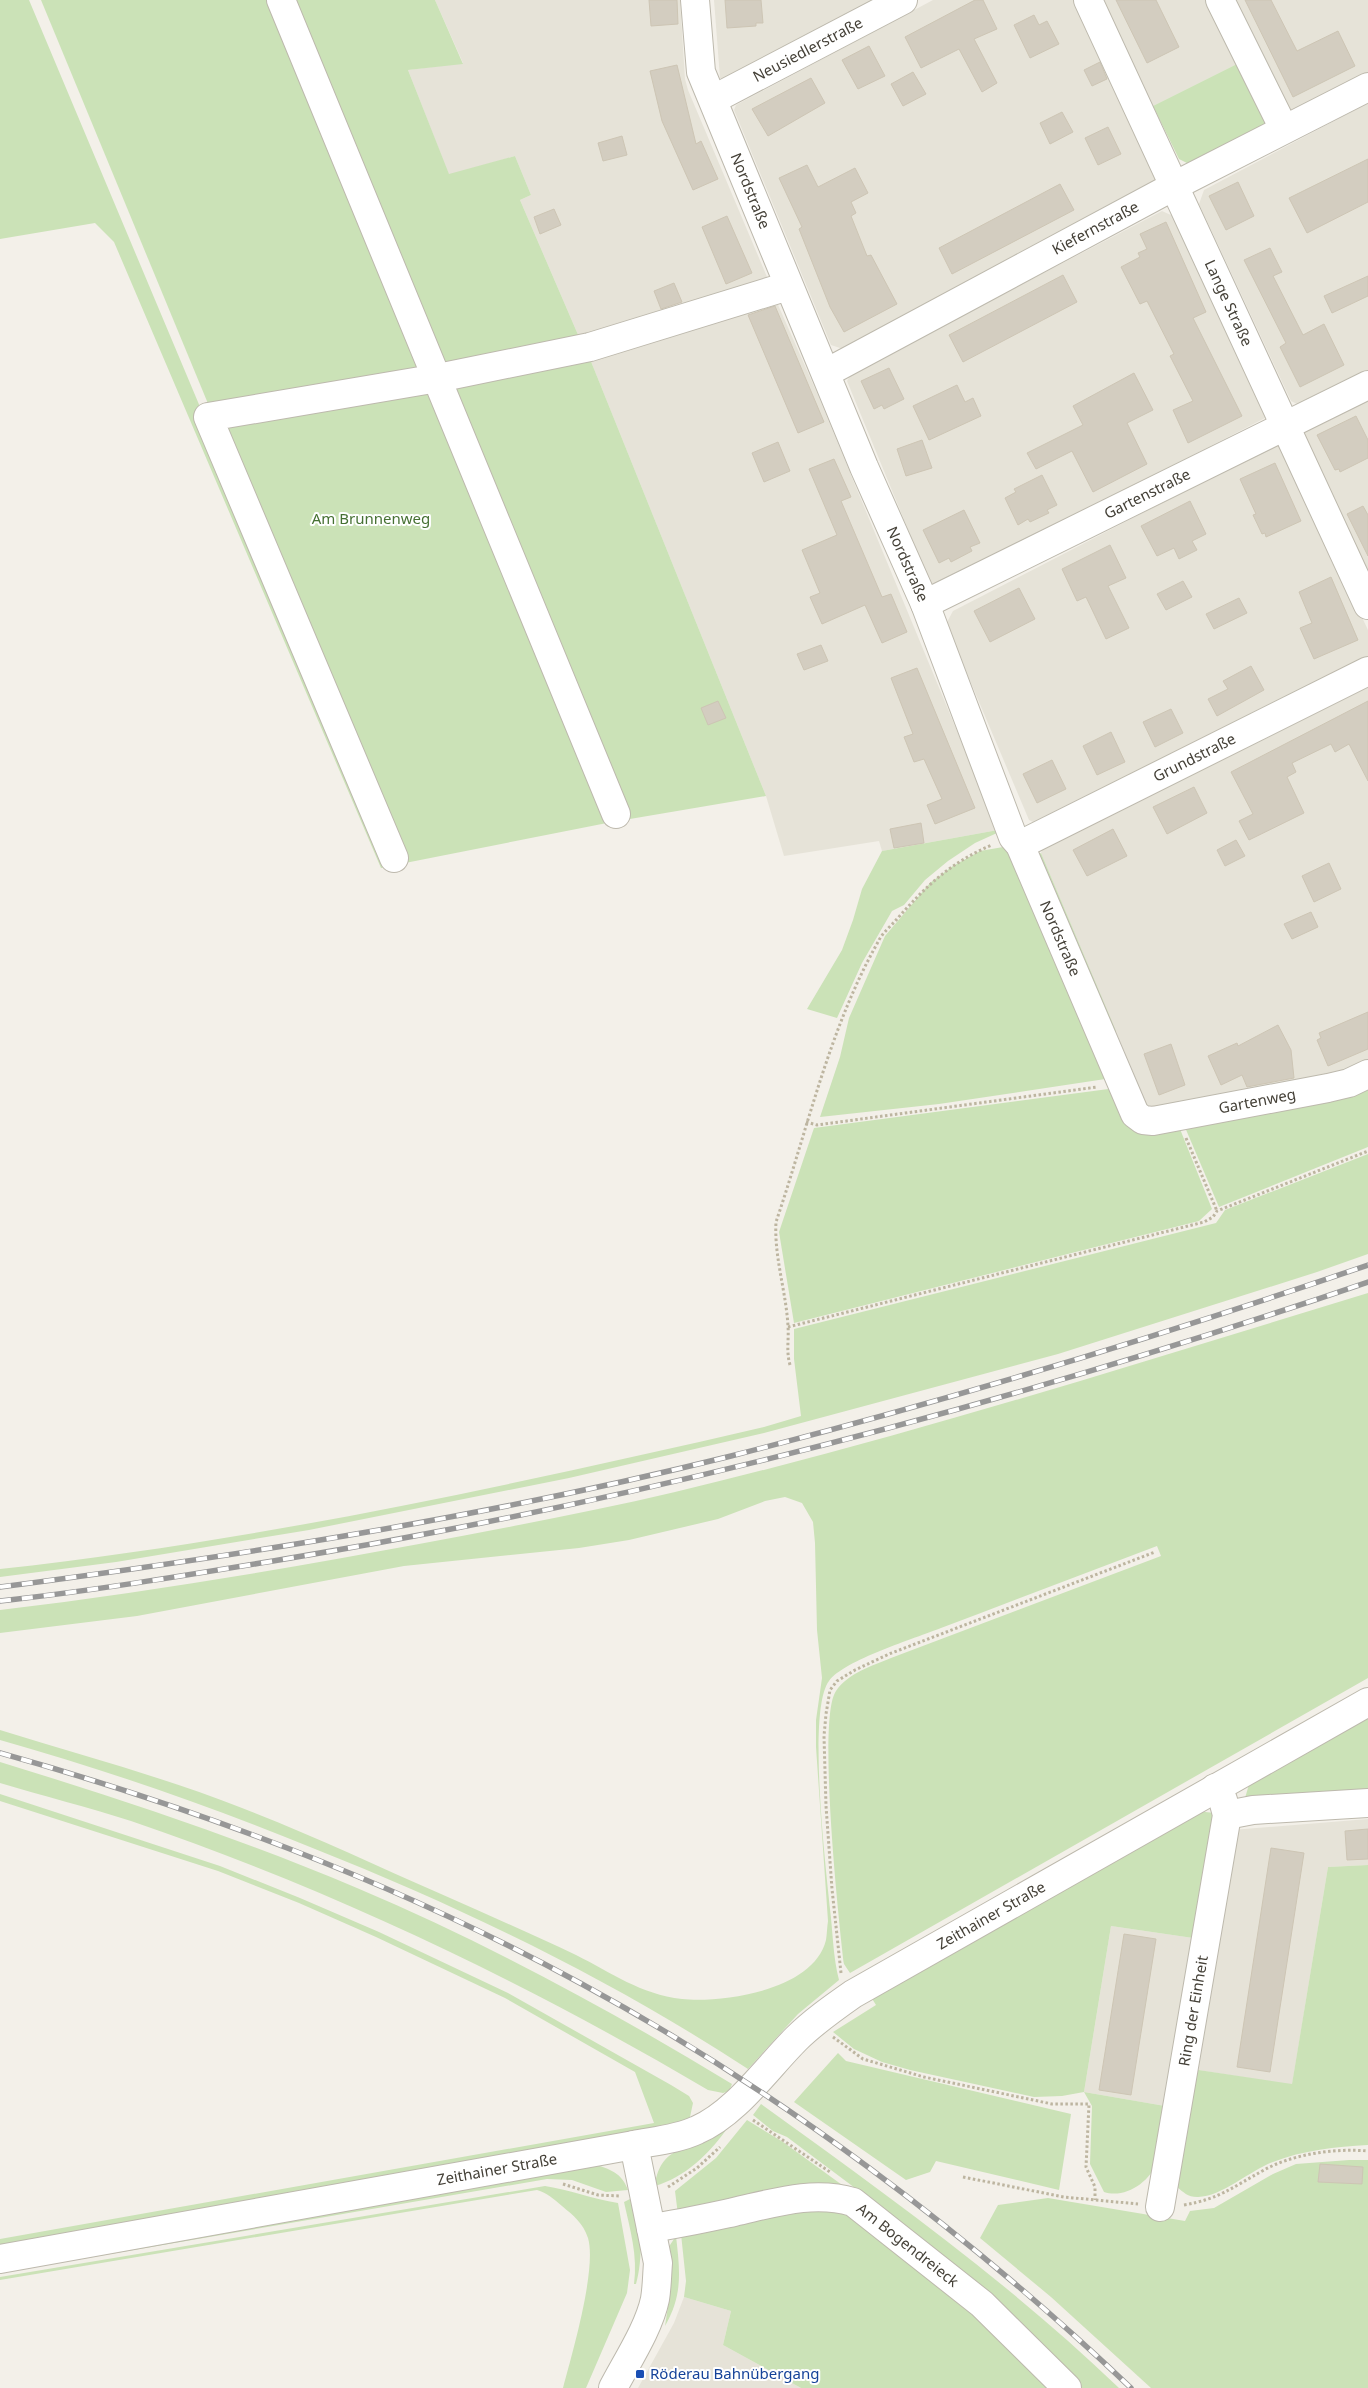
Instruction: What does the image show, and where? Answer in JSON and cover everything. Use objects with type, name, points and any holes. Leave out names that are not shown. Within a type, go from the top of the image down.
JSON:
[{"type":"street","points":[[281,0],[616,814]]},
{"type":"street","name":"Nordstraße","points":[[695,0],[701,72],[714,99],[788,286],[826,372],[864,467],[925,604],[1016,841],[1135,1114],[1143,1120]]},
{"type":"street","name":"Neusiedlerstraße","points":[[714,99],[903,0]]},
{"type":"street","name":"Lange Straße","points":[[1088,0],[1176,185],[1368,605]]},
{"type":"street","points":[[1220,0],[1284,129]]},
{"type":"street","name":"Kiefernstraße","points":[[826,372],[1176,185],[1368,87]]},
{"type":"street","points":[[394,858],[208,417],[438,378],[590,347],[788,286]]},
{"type":"street","name":"Gartenstraße","points":[[925,604],[1368,385]]},
{"type":"street","name":"Grundstraße","points":[[1016,841],[1368,671]]},
{"type":"street","name":"Gartenweg","points":[[1143,1120],[1153,1122],[1328,1088],[1348,1083],[1368,1074]]},
{"type":"street","name":"Zeithainer Straße","points":[[0,2259],[634,2145],[675,2137],[698,2130],[713,2121],[740,2098],[797,2038],[853,1994],[1368,1702]]},
{"type":"street","points":[[1216,1788],[1223,1800],[1227,1814],[1253,1810],[1368,1803]]},
{"type":"street","name":"Ring der Einheit","points":[[1160,2206],[1227,1814]]},
{"type":"street","points":[[614,2388],[646,2322],[654,2300],[658,2263],[634,2145]]},
{"type":"street","name":"Am Bogendreieck","points":[[651,2228],[686,2223],[806,2197],[836,2197],[853,2202],[982,2304],[1067,2388]]},
{"type":"path","points":[[790,1364],[787,1353],[788,1327],[775,1239],[776,1222],[806,1122],[840,1024],[878,940],[926,886],[970,854],[1016,841]]},
{"type":"path","points":[[806,1122],[817,1125],[1122,1082]]},
{"type":"path","points":[[1179,1116],[1217,1211]]},
{"type":"path","points":[[788,1327],[1204,1222],[1213,1217],[1217,1211],[1368,1150]]},
{"type":"path","points":[[853,1994],[840,1970],[832,1889],[824,1736],[830,1690],[837,1681],[855,1670],[889,1654],[1155,1552]]},
{"type":"path","points":[[819,2019],[831,2036],[863,2059],[1014,2098],[1052,2104],[1089,2104],[1086,2167],[1095,2187],[1095,2200]]},
{"type":"path","points":[[752,2119],[834,2176]]},
{"type":"path","points":[[554,2184],[570,2185],[598,2195],[619,2196],[672,2186],[710,2158],[722,2144]]},
{"type":"path","points":[[963,2177],[1064,2196],[1160,2206],[1205,2202],[1222,2195],[1264,2170],[1286,2161],[1338,2151],[1368,2151]]},
{"type":"shaded area","points":[[435,0],[680,0],[685,79],[688,90],[770,284],[582,344],[520,200],[531,195],[515,156],[449,175],[408,70],[463,63]]},
{"type":"shaded area","points":[[714,0],[880,0],[730,80],[720,78]]},
{"type":"shaded area","points":[[933,0],[1073,0],[1157,170],[1153,186],[843,349],[831,345],[734,110],[736,105]]},
{"type":"shaded area","points":[[1101,0],[1212,0],[1243,61],[1153,106]]},
{"type":"shaded area","points":[[1231,0],[1368,0],[1368,74],[1294,112],[1287,110]]},
{"type":"shaded area","points":[[1368,103],[1368,370],[1299,405],[1291,401],[1199,204],[1204,190]]},
{"type":"shaded area","points":[[1162,211],[1173,216],[1267,412],[1265,418],[942,585],[930,583],[847,381],[851,374]]},
{"type":"shaded area","points":[[775,298],[817,393],[998,830],[882,851],[879,841],[784,856],[766,796],[588,354]]},
{"type":"shaded area","points":[[1368,398],[1368,573],[1304,430]]},
{"type":"shaded area","points":[[1276,444],[1281,446],[1368,630],[1368,658],[1037,824],[1029,820],[946,624],[953,611]]},
{"type":"shaded area","points":[[1368,685],[1368,1068],[1155,1114],[1148,1108],[1041,853],[1043,848]]},
{"type":"shaded area","points":[[1368,1819],[1368,1865],[1328,1867],[1292,2085],[1192,2069],[1232,1830]]},
{"type":"shaded area","points":[[1111,1926],[1193,1938],[1165,2106],[1084,2092]]},
{"type":"shaded area","points":[[684,2297],[731,2311],[723,2345],[801,2388],[638,2388],[674,2323]]},
{"type":"green space","points":[[0,0],[29,0],[393,866],[381,868],[114,242],[95,223],[0,239]]},
{"type":"green space","points":[[41,0],[272,0],[425,369],[209,406]]},
{"type":"green space","points":[[290,0],[435,0],[463,64],[408,70],[449,174],[515,156],[531,195],[520,200],[582,344],[450,368],[437,362]]},
{"type":"green space","points":[[1243,61],[1268,123],[1191,165],[1179,159],[1153,106]]},
{"type":"green space","points":[[588,354],[766,796],[624,820],[450,393],[457,381]]},
{"type":"green space","name":"Am Brunnenweg","points":[[431,385],[612,822],[400,864],[214,422]]},
{"type":"green space","points":[[998,830],[997,833],[975,843],[948,861],[925,880],[904,905],[892,911],[862,963],[837,1018],[807,1009],[842,950],[862,889],[882,851]]},
{"type":"green space","points":[[1009,846],[1112,1078],[939,1104],[820,1117],[840,1057],[849,1018],[885,936],[930,883],[953,866],[980,851]]},
{"type":"green space","points":[[1041,853],[1116,1031],[1108,1031],[1037,855]]},
{"type":"green space","points":[[1368,1081],[1368,1147],[1219,1207],[1184,1125]]},
{"type":"green space","points":[[1116,1088],[1178,1124],[1212,1209],[1199,1221],[794,1323],[779,1232],[814,1128]]},
{"type":"green space","points":[[1368,1154],[1368,1254],[1058,1354],[764,1433],[569,1478],[309,1530],[116,1562],[0,1577],[0,1569],[192,1543],[288,1527],[480,1490],[670,1449],[764,1427],[801,1416],[794,1359],[794,1329],[1216,1223],[1225,1210]]},
{"type":"green space","points":[[1368,1293],[1368,1678],[850,1973],[844,1964],[831,1822],[829,1739],[831,1709],[836,1691],[847,1679],[876,1664],[1161,1556],[1157,1546],[899,1644],[849,1665],[829,1681],[823,1697],[819,1723],[822,1826],[834,1954],[839,1980],[798,2014],[748,2069],[697,2036],[591,1976],[427,1896],[237,1818],[120,1777],[0,1740],[0,1730],[152,1776],[242,1808],[509,1924],[576,1955],[639,1988],[653,1993],[682,1999],[700,2000],[721,1999],[765,1990],[786,1982],[804,1971],[818,1957],[826,1940],[828,1921],[816,1747],[816,1720],[822,1678],[817,1630],[815,1543],[813,1522],[802,1503],[785,1497],[765,1501],[718,1519],[629,1540],[579,1548],[404,1566],[137,1616],[0,1633],[0,1610],[158,1589],[315,1563],[547,1520],[675,1492],[937,1423]]},
{"type":"green space","points":[[1368,1715],[1368,1796],[1245,1798],[1250,1781]]},
{"type":"green space","points":[[0,1762],[91,1790],[225,1836],[406,1909],[501,1955],[595,2004],[732,2084],[729,2091],[723,2093],[708,2090],[569,2012],[498,1976],[427,1941],[281,1877],[131,1821],[0,1783]]},
{"type":"green space","points":[[0,1794],[220,1866],[379,1932],[508,1993],[671,2085],[689,2096],[693,2103],[690,2117],[677,2126],[0,2250],[0,2239],[654,2123],[635,2072],[505,1998],[299,1903],[218,1871],[0,1801]]},
{"type":"green space","points":[[1197,1811],[1214,1813],[1193,1938],[1111,1926],[1084,2092],[1062,2096],[1034,2097],[910,2070],[882,2062],[854,2049],[833,2032],[876,2005],[871,1997]]},
{"type":"green space","points":[[1368,1865],[1368,2145],[1332,2148],[1284,2158],[1264,2166],[1215,2193],[1197,2197],[1186,2194],[1177,2187],[1192,2069],[1292,2084],[1328,1867]]},
{"type":"green space","points":[[838,2053],[846,2061],[1071,2114],[1059,2190],[936,2161],[930,2172],[906,2180],[794,2102]]},
{"type":"green space","points":[[1084,2092],[1165,2106],[1162,2141],[1154,2169],[1143,2182],[1128,2191],[1112,2194],[1104,2192],[1090,2164],[1092,2106]]},
{"type":"green space","points":[[761,2104],[899,2205],[990,2275],[1034,2311],[1119,2388],[1082,2388],[987,2296],[851,2185],[787,2137],[773,2131],[753,2115]]},
{"type":"green space","points":[[747,2120],[783,2142],[849,2190],[678,2215],[675,2191],[716,2158]]},
{"type":"green space","points":[[726,2130],[712,2148],[695,2164],[676,2177],[655,2186],[658,2172],[671,2154]]},
{"type":"green space","points":[[1368,2160],[1368,2388],[1151,2388],[1051,2297],[980,2238],[998,2205],[1048,2198],[1185,2221],[1190,2211],[1214,2208],[1273,2174],[1296,2164]]},
{"type":"green space","points":[[593,2164],[615,2172],[622,2179],[628,2190],[606,2192],[572,2180],[547,2179],[0,2273],[0,2269]]},
{"type":"green space","points":[[545,2186],[618,2203],[630,2270],[627,2293],[586,2388],[563,2388],[586,2290],[590,2252],[588,2238],[584,2228],[574,2217],[550,2197],[537,2190],[0,2280],[0,2277]]},
{"type":"green space","points":[[630,2199],[637,2219],[641,2252],[636,2284],[634,2284],[635,2263],[633,2243],[624,2202]]},
{"type":"green space","points":[[790,2209],[841,2211],[861,2220],[976,2311],[1056,2388],[801,2388],[723,2345],[731,2311],[684,2297],[686,2281],[681,2234]]},
{"type":"green space","points":[[676,2236],[679,2282],[675,2304],[665,2326],[669,2300],[668,2248]]},
{"type":"building","points":[[649,0],[677,0],[678,24],[651,26]]},
{"type":"building","points":[[725,0],[761,0],[763,23],[756,23],[756,26],[727,28]]},
{"type":"building","points":[[975,0],[983,0],[997,29],[974,39],[997,83],[982,92],[959,49],[921,68],[905,37]]},
{"type":"building","points":[[1116,0],[1156,0],[1179,47],[1147,63]]},
{"type":"building","points":[[1245,0],[1271,0],[1297,51],[1338,31],[1355,66],[1293,97]]},
{"type":"building","points":[[1034,15],[1039,25],[1047,21],[1059,44],[1030,58],[1014,25]]},
{"type":"building","points":[[869,46],[885,76],[858,89],[842,60]]},
{"type":"building","points":[[1100,62],[1107,79],[1092,86],[1084,70]]},
{"type":"building","points":[[677,65],[696,144],[701,141],[718,179],[693,190],[662,121],[650,71]]},
{"type":"building","points":[[913,72],[926,94],[903,106],[891,84]]},
{"type":"building","points":[[811,78],[825,103],[768,136],[752,109]]},
{"type":"building","points":[[1062,112],[1073,132],[1050,144],[1040,123]]},
{"type":"building","points":[[1108,127],[1121,154],[1098,165],[1085,138]]},
{"type":"building","points":[[622,136],[627,155],[603,161],[598,143]]},
{"type":"building","points":[[1368,159],[1368,202],[1307,233],[1289,198]]},
{"type":"building","points":[[807,165],[818,187],[855,168],[868,193],[851,202],[856,213],[851,216],[867,256],[871,255],[897,304],[844,332],[830,307],[799,229],[802,227],[779,178]]},
{"type":"building","points":[[1238,182],[1254,216],[1226,230],[1209,196]]},
{"type":"building","points":[[1060,184],[1074,210],[952,274],[939,248]]},
{"type":"building","points":[[554,209],[561,225],[540,234],[534,217]]},
{"type":"building","points":[[727,216],[752,273],[726,284],[702,227]]},
{"type":"building","points":[[1166,222],[1206,312],[1193,318],[1242,416],[1188,443],[1173,410],[1193,401],[1170,356],[1174,354],[1147,301],[1140,304],[1121,267],[1140,257],[1138,253],[1147,249],[1140,234]]},
{"type":"building","points":[[1270,248],[1282,272],[1273,276],[1303,335],[1324,324],[1344,365],[1300,387],[1280,347],[1286,343],[1244,260]]},
{"type":"building","points":[[1063,275],[1077,302],[963,362],[949,335]]},
{"type":"building","points":[[1368,276],[1368,296],[1332,313],[1324,296]]},
{"type":"building","points":[[674,283],[682,302],[661,309],[654,291]]},
{"type":"building","points":[[775,306],[824,422],[798,433],[748,315]]},
{"type":"building","points":[[889,368],[904,399],[884,409],[882,405],[874,409],[861,381]]},
{"type":"building","points":[[1134,373],[1153,410],[1127,423],[1147,464],[1093,492],[1072,451],[1036,469],[1027,453],[1083,425],[1073,406]]},
{"type":"building","points":[[957,385],[965,402],[973,398],[981,416],[929,440],[913,406]]},
{"type":"building","points":[[1356,416],[1368,440],[1368,458],[1340,472],[1339,469],[1335,470],[1317,435]]},
{"type":"building","points":[[922,440],[932,468],[906,476],[897,449]]},
{"type":"building","points":[[778,442],[790,471],[764,482],[752,453]]},
{"type":"building","points":[[834,459],[851,497],[841,501],[882,597],[891,594],[907,632],[882,643],[865,605],[822,624],[810,597],[820,593],[802,550],[837,535],[809,469]]},
{"type":"building","points":[[1275,463],[1301,521],[1266,537],[1265,533],[1262,534],[1253,515],[1256,514],[1240,479]]},
{"type":"building","points":[[1042,475],[1057,505],[1047,510],[1049,513],[1030,522],[1028,519],[1018,525],[1005,498],[1016,492],[1014,489]]},
{"type":"building","points":[[1190,501],[1206,534],[1192,541],[1197,550],[1179,559],[1174,548],[1157,556],[1141,526]]},
{"type":"building","points":[[1363,506],[1368,515],[1368,556],[1347,514]]},
{"type":"building","points":[[964,510],[980,543],[970,547],[972,551],[951,562],[949,558],[939,563],[923,530]]},
{"type":"building","points":[[1110,545],[1126,578],[1108,586],[1129,628],[1106,639],[1086,597],[1077,601],[1062,569]]},
{"type":"building","points":[[1331,577],[1358,640],[1314,659],[1300,628],[1312,623],[1299,592]]},
{"type":"building","points":[[1183,581],[1192,597],[1166,610],[1157,594]]},
{"type":"building","points":[[1019,588],[1035,619],[990,642],[974,611]]},
{"type":"building","points":[[1239,598],[1247,613],[1214,629],[1206,614]]},
{"type":"building","points":[[821,645],[828,661],[804,670],[797,654]]},
{"type":"building","points":[[1251,666],[1264,690],[1217,716],[1208,699],[1228,689],[1223,681]]},
{"type":"building","points":[[917,668],[975,808],[935,824],[927,805],[942,799],[924,759],[914,762],[904,737],[913,734],[891,678]]},
{"type":"building","points":[[718,701],[726,718],[708,725],[701,708]]},
{"type":"building","points":[[1368,701],[1368,781],[1349,744],[1335,752],[1331,744],[1292,763],[1296,772],[1287,777],[1304,813],[1249,840],[1239,821],[1253,814],[1231,772]]},
{"type":"building","points":[[1171,709],[1183,733],[1155,747],[1143,722]]},
{"type":"building","points":[[1111,732],[1125,762],[1097,775],[1083,746]]},
{"type":"building","points":[[1052,760],[1066,789],[1037,803],[1023,774]]},
{"type":"building","points":[[1194,787],[1207,813],[1167,834],[1153,807]]},
{"type":"building","points":[[921,823],[924,843],[894,848],[890,829]]},
{"type":"building","points":[[1113,829],[1127,856],[1087,876],[1073,850]]},
{"type":"building","points":[[1236,840],[1245,856],[1225,866],[1217,850]]},
{"type":"building","points":[[1329,863],[1341,889],[1314,902],[1302,876]]},
{"type":"building","points":[[1311,912],[1318,927],[1292,939],[1284,924]]},
{"type":"building","points":[[1368,1012],[1368,1049],[1328,1066],[1317,1040],[1321,1038],[1319,1033]]},
{"type":"building","points":[[1278,1025],[1291,1050],[1294,1078],[1247,1087],[1242,1075],[1221,1085],[1208,1056],[1237,1043],[1238,1046]]},
{"type":"building","points":[[1171,1044],[1185,1085],[1159,1095],[1144,1054]]},
{"type":"building","points":[[1368,1829],[1368,1859],[1347,1860],[1345,1831]]},
{"type":"building","points":[[1271,1848],[1304,1853],[1270,2072],[1237,2067]]},
{"type":"building","points":[[1124,1934],[1156,1939],[1131,2095],[1099,2090]]},
{"type":"building","points":[[1320,2164],[1363,2167],[1362,2184],[1318,2182]]},
{"type":"railway","points":[[0,1587],[92,1575],[367,1532],[641,1478],[811,1435],[1051,1367],[1131,1343],[1368,1265]]},
{"type":"railway","points":[[0,1601],[171,1578],[412,1537],[551,1509],[689,1478],[963,1408],[1234,1327],[1368,1282]]},
{"type":"railway","points":[[0,1753],[149,1799],[223,1824],[296,1852],[369,1881],[440,1913],[580,1983],[654,2025],[727,2070],[798,2117],[869,2168],[1004,2274],[1069,2330],[1131,2388]]},
{"type":"place","name":"Röderau Bahnübergang","points":[[640,2374]]}]
